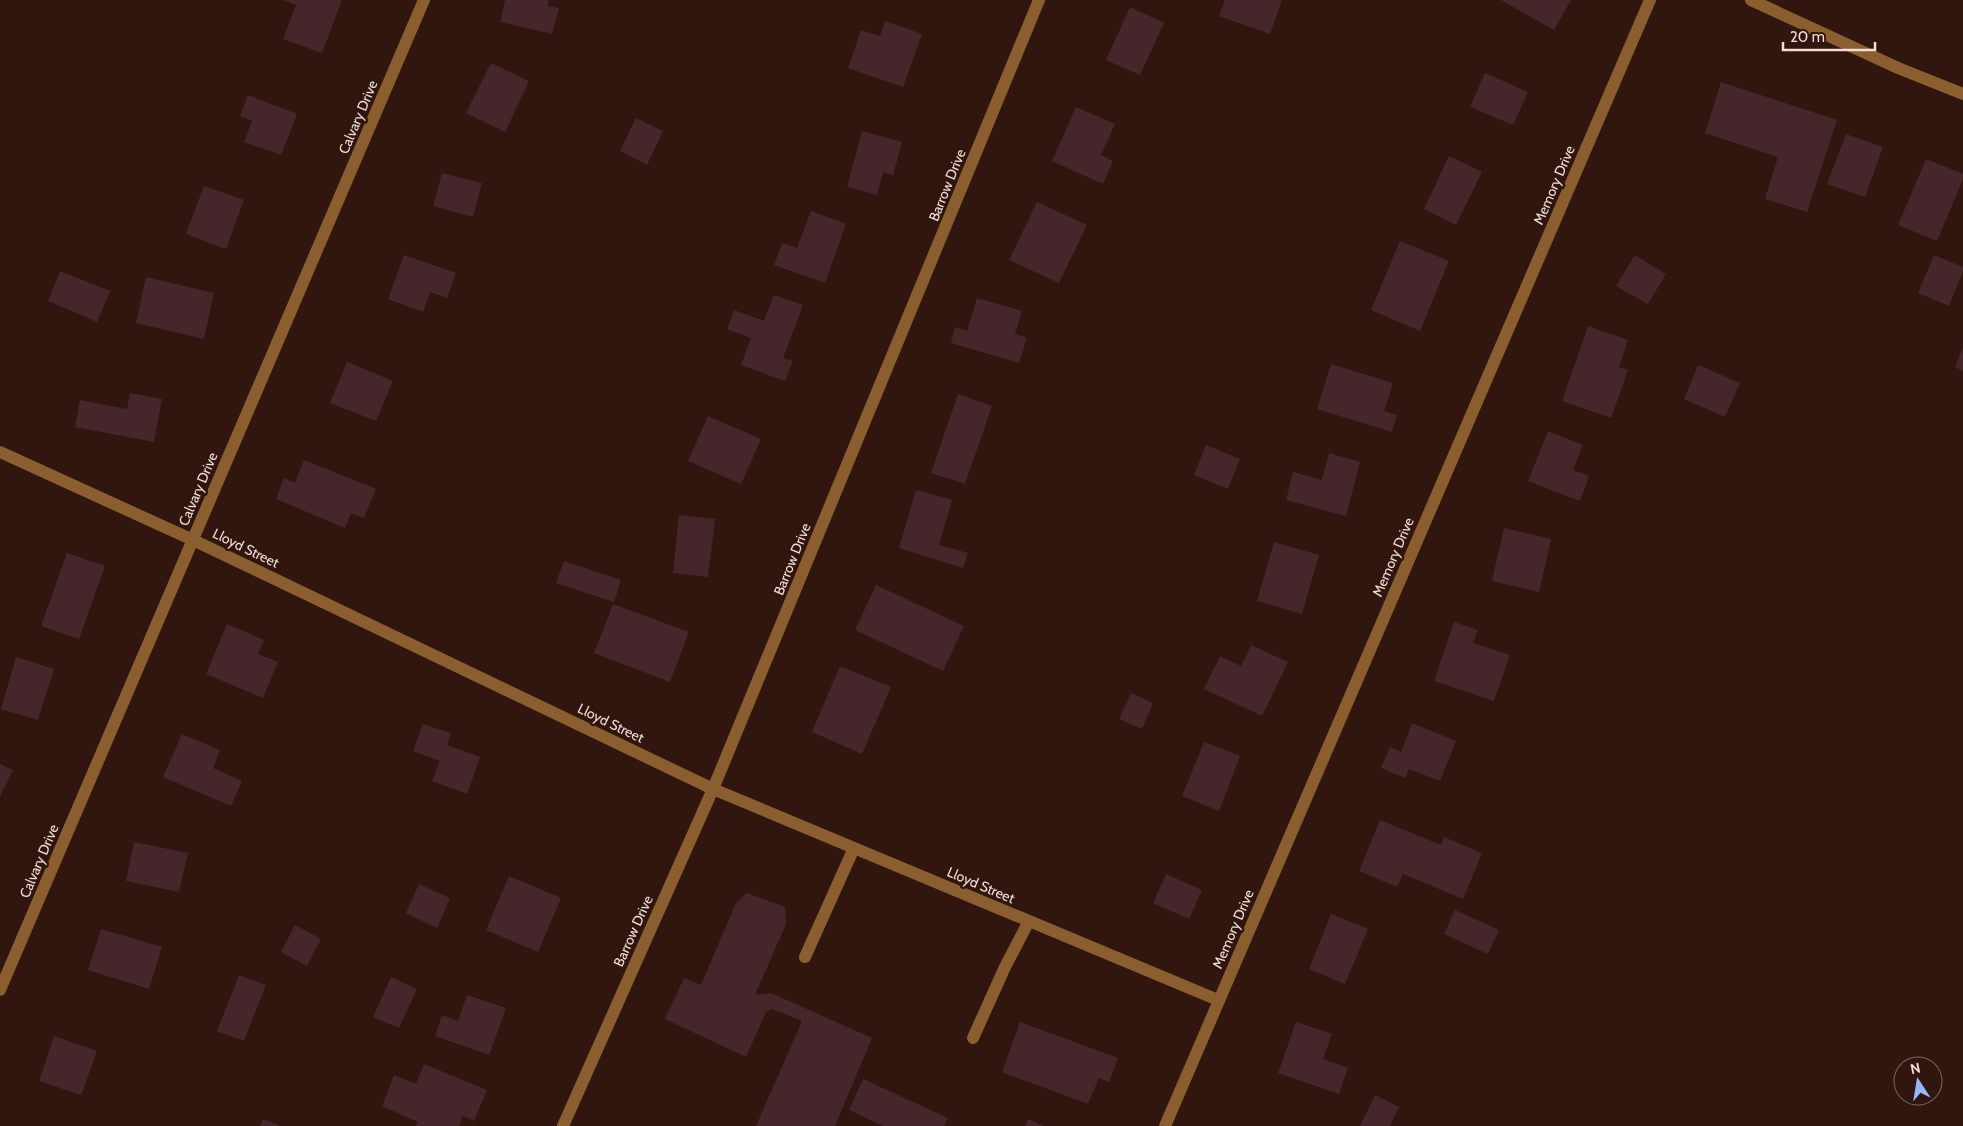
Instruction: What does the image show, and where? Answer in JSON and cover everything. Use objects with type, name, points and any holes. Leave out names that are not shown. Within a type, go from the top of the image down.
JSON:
[{"type":"street","name":"Calvary Drive","points":[[0,990],[424,0]]},
{"type":"street","name":"Barrow Drive","points":[[563,1126],[714,789],[1039,0]]},
{"type":"street","name":"Memory Drive","points":[[1165,1126],[1650,0]]},
{"type":"street","points":[[1751,0],[1898,68],[1963,94]]},
{"type":"street","name":"Lloyd Street","points":[[0,452],[193,540],[714,789],[1218,1000]]},
{"type":"street","points":[[805,957],[854,848]]},
{"type":"street","points":[[973,1038],[1005,967],[1029,921]]},
{"type":"building","points":[[283,0],[342,0],[322,53],[283,39],[296,5]]},
{"type":"building","points":[[505,0],[549,0],[547,6],[559,8],[552,34],[500,22]]},
{"type":"building","points":[[1225,0],[1282,0],[1270,34],[1219,16]]},
{"type":"building","points":[[1501,0],[1571,0],[1554,30]]},
{"type":"building","points":[[1130,7],[1164,23],[1140,75],[1106,60]]},
{"type":"building","points":[[885,21],[922,34],[903,87],[848,68],[861,30],[880,36]]},
{"type":"building","points":[[491,63],[529,81],[505,132],[466,113]]},
{"type":"building","points":[[1485,73],[1528,92],[1513,125],[1470,107]]},
{"type":"building","points":[[1721,82],[1837,120],[1807,212],[1765,199],[1778,157],[1705,133]]},
{"type":"building","points":[[248,95],[297,114],[281,155],[244,142],[252,121],[240,116]]},
{"type":"building","points":[[1076,107],[1115,124],[1101,155],[1113,161],[1103,184],[1052,161]]},
{"type":"building","points":[[636,118],[663,131],[647,165],[620,151]]},
{"type":"building","points":[[862,131],[902,142],[893,175],[883,172],[877,195],[847,187]]},
{"type":"building","points":[[1846,134],[1883,147],[1865,197],[1827,184]]},
{"type":"building","points":[[1449,156],[1482,172],[1456,225],[1424,209]]},
{"type":"building","points":[[1926,159],[1963,174],[1963,179],[1937,241],[1898,225]]},
{"type":"building","points":[[442,173],[482,183],[473,217],[433,206]]},
{"type":"building","points":[[204,186],[244,200],[226,249],[186,234]]},
{"type":"building","points":[[1037,202],[1087,225],[1059,283],[1009,260]]},
{"type":"building","points":[[811,211],[846,224],[825,283],[774,265],[782,243],[797,248]]},
{"type":"building","points":[[1400,241],[1449,261],[1420,331],[1371,310]]},
{"type":"building","points":[[404,255],[456,273],[447,298],[430,292],[423,312],[388,299]]},
{"type":"building","points":[[1635,255],[1666,274],[1648,304],[1616,286]]},
{"type":"building","points":[[1934,255],[1963,267],[1949,306],[1918,293]]},
{"type":"building","points":[[60,271],[110,291],[97,322],[48,301]]},
{"type":"building","points":[[146,277],[214,293],[204,339],[136,323]]},
{"type":"building","points":[[774,295],[803,305],[783,358],[793,361],[785,381],[741,365],[751,338],[727,329],[734,310],[764,321]]},
{"type":"building","points":[[977,298],[1022,311],[1015,334],[1027,338],[1019,363],[951,343],[955,327],[967,331]]},
{"type":"building","points":[[1588,326],[1628,340],[1619,367],[1628,370],[1611,418],[1562,401]]},
{"type":"building","points":[[1963,347],[1963,371],[1955,367]]},
{"type":"building","points":[[347,362],[393,381],[376,421],[330,403]]},
{"type":"building","points":[[1331,364],[1393,383],[1384,411],[1397,415],[1392,432],[1317,409]]},
{"type":"building","points":[[1698,365],[1740,383],[1725,417],[1684,399]]},
{"type":"building","points":[[130,393],[162,399],[154,442],[75,427],[80,400],[127,409]]},
{"type":"building","points":[[958,394],[992,406],[965,484],[931,473]]},
{"type":"building","points":[[708,416],[761,439],[741,484],[688,461]]},
{"type":"building","points":[[1548,431],[1583,445],[1573,470],[1589,476],[1580,501],[1528,481]]},
{"type":"building","points":[[1206,445],[1240,459],[1228,489],[1194,475]]},
{"type":"building","points":[[1329,453],[1360,462],[1346,516],[1286,500],[1293,472],[1322,480]]},
{"type":"building","points":[[304,460],[376,489],[364,518],[351,513],[345,528],[276,499],[284,478],[295,483]]},
{"type":"building","points":[[916,490],[952,500],[939,545],[968,553],[963,568],[899,548]]},
{"type":"building","points":[[679,515],[715,519],[708,577],[673,573]]},
{"type":"building","points":[[1504,528],[1551,539],[1539,592],[1492,581]]},
{"type":"building","points":[[1274,542],[1319,555],[1302,614],[1257,601]]},
{"type":"building","points":[[67,553],[105,566],[79,639],[41,626]]},
{"type":"building","points":[[564,561],[621,580],[614,602],[556,583]]},
{"type":"building","points":[[876,585],[964,626],[943,671],[855,630]]},
{"type":"building","points":[[613,604],[689,632],[670,682],[594,653]]},
{"type":"building","points":[[1454,622],[1478,630],[1473,643],[1510,655],[1494,701],[1434,681]]},
{"type":"building","points":[[227,624],[264,640],[258,654],[278,662],[263,698],[206,674]]},
{"type":"building","points":[[1251,645],[1288,662],[1262,716],[1204,689],[1220,656],[1241,666]]},
{"type":"building","points":[[16,657],[54,669],[38,720],[1,709]]},
{"type":"building","points":[[840,666],[891,687],[862,754],[812,732]]},
{"type":"building","points":[[1131,693],[1153,703],[1142,729],[1119,719]]},
{"type":"building","points":[[1412,723],[1456,741],[1440,781],[1409,769],[1405,778],[1381,768],[1390,747],[1401,752]]},
{"type":"building","points":[[423,724],[451,733],[447,745],[480,757],[467,794],[432,781],[440,761],[413,751]]},
{"type":"building","points":[[182,734],[220,750],[213,768],[242,781],[231,806],[163,777]]},
{"type":"building","points":[[1204,742],[1240,756],[1219,811],[1182,796]]},
{"type":"building","points":[[0,764],[13,770],[0,797]]},
{"type":"building","points":[[1380,820],[1441,845],[1444,837],[1482,853],[1463,899],[1403,874],[1397,887],[1359,871]]},
{"type":"building","points":[[134,842],[188,853],[179,892],[126,881]]},
{"type":"building","points":[[1166,874],[1202,890],[1189,919],[1153,903]]},
{"type":"building","points":[[509,876],[561,898],[538,952],[486,930]]},
{"type":"building","points":[[419,884],[450,898],[437,928],[406,913]]},
{"type":"building","points":[[747,893],[785,907],[786,924],[755,995],[771,993],[872,1038],[835,1126],[756,1126],[802,1021],[772,1009],[766,1012],[746,1057],[665,1019],[684,978],[701,985],[736,903]]},
{"type":"building","points":[[1455,910],[1499,930],[1488,954],[1444,934]]},
{"type":"building","points":[[1331,914],[1368,929],[1345,984],[1309,969]]},
{"type":"building","points":[[295,925],[321,939],[307,966],[281,952]]},
{"type":"building","points":[[101,929],[162,947],[149,989],[88,970]]},
{"type":"building","points":[[239,975],[266,985],[244,1041],[217,1031]]},
{"type":"building","points":[[391,977],[417,989],[399,1028],[373,1017]]},
{"type":"building","points":[[467,995],[506,1008],[489,1055],[435,1036],[442,1015],[458,1021]]},
{"type":"building","points":[[1020,1022],[1118,1058],[1109,1082],[1099,1078],[1088,1104],[1002,1072]]},
{"type":"building","points":[[1296,1022],[1332,1034],[1323,1059],[1348,1068],[1339,1094],[1278,1073]]},
{"type":"building","points":[[54,1036],[97,1051],[81,1095],[39,1081]]},
{"type":"building","points":[[424,1064],[487,1090],[474,1121],[463,1116],[459,1126],[416,1126],[418,1122],[382,1106],[394,1075],[416,1084]]},
{"type":"building","points":[[863,1079],[948,1118],[944,1126],[883,1126],[849,1110]]},
{"type":"building","points":[[1375,1095],[1399,1107],[1390,1126],[1360,1126]]},
{"type":"building","points":[[263,1119],[280,1126],[260,1126]]},
{"type":"building","points":[[1028,1119],[1044,1126],[1025,1126]]}]
